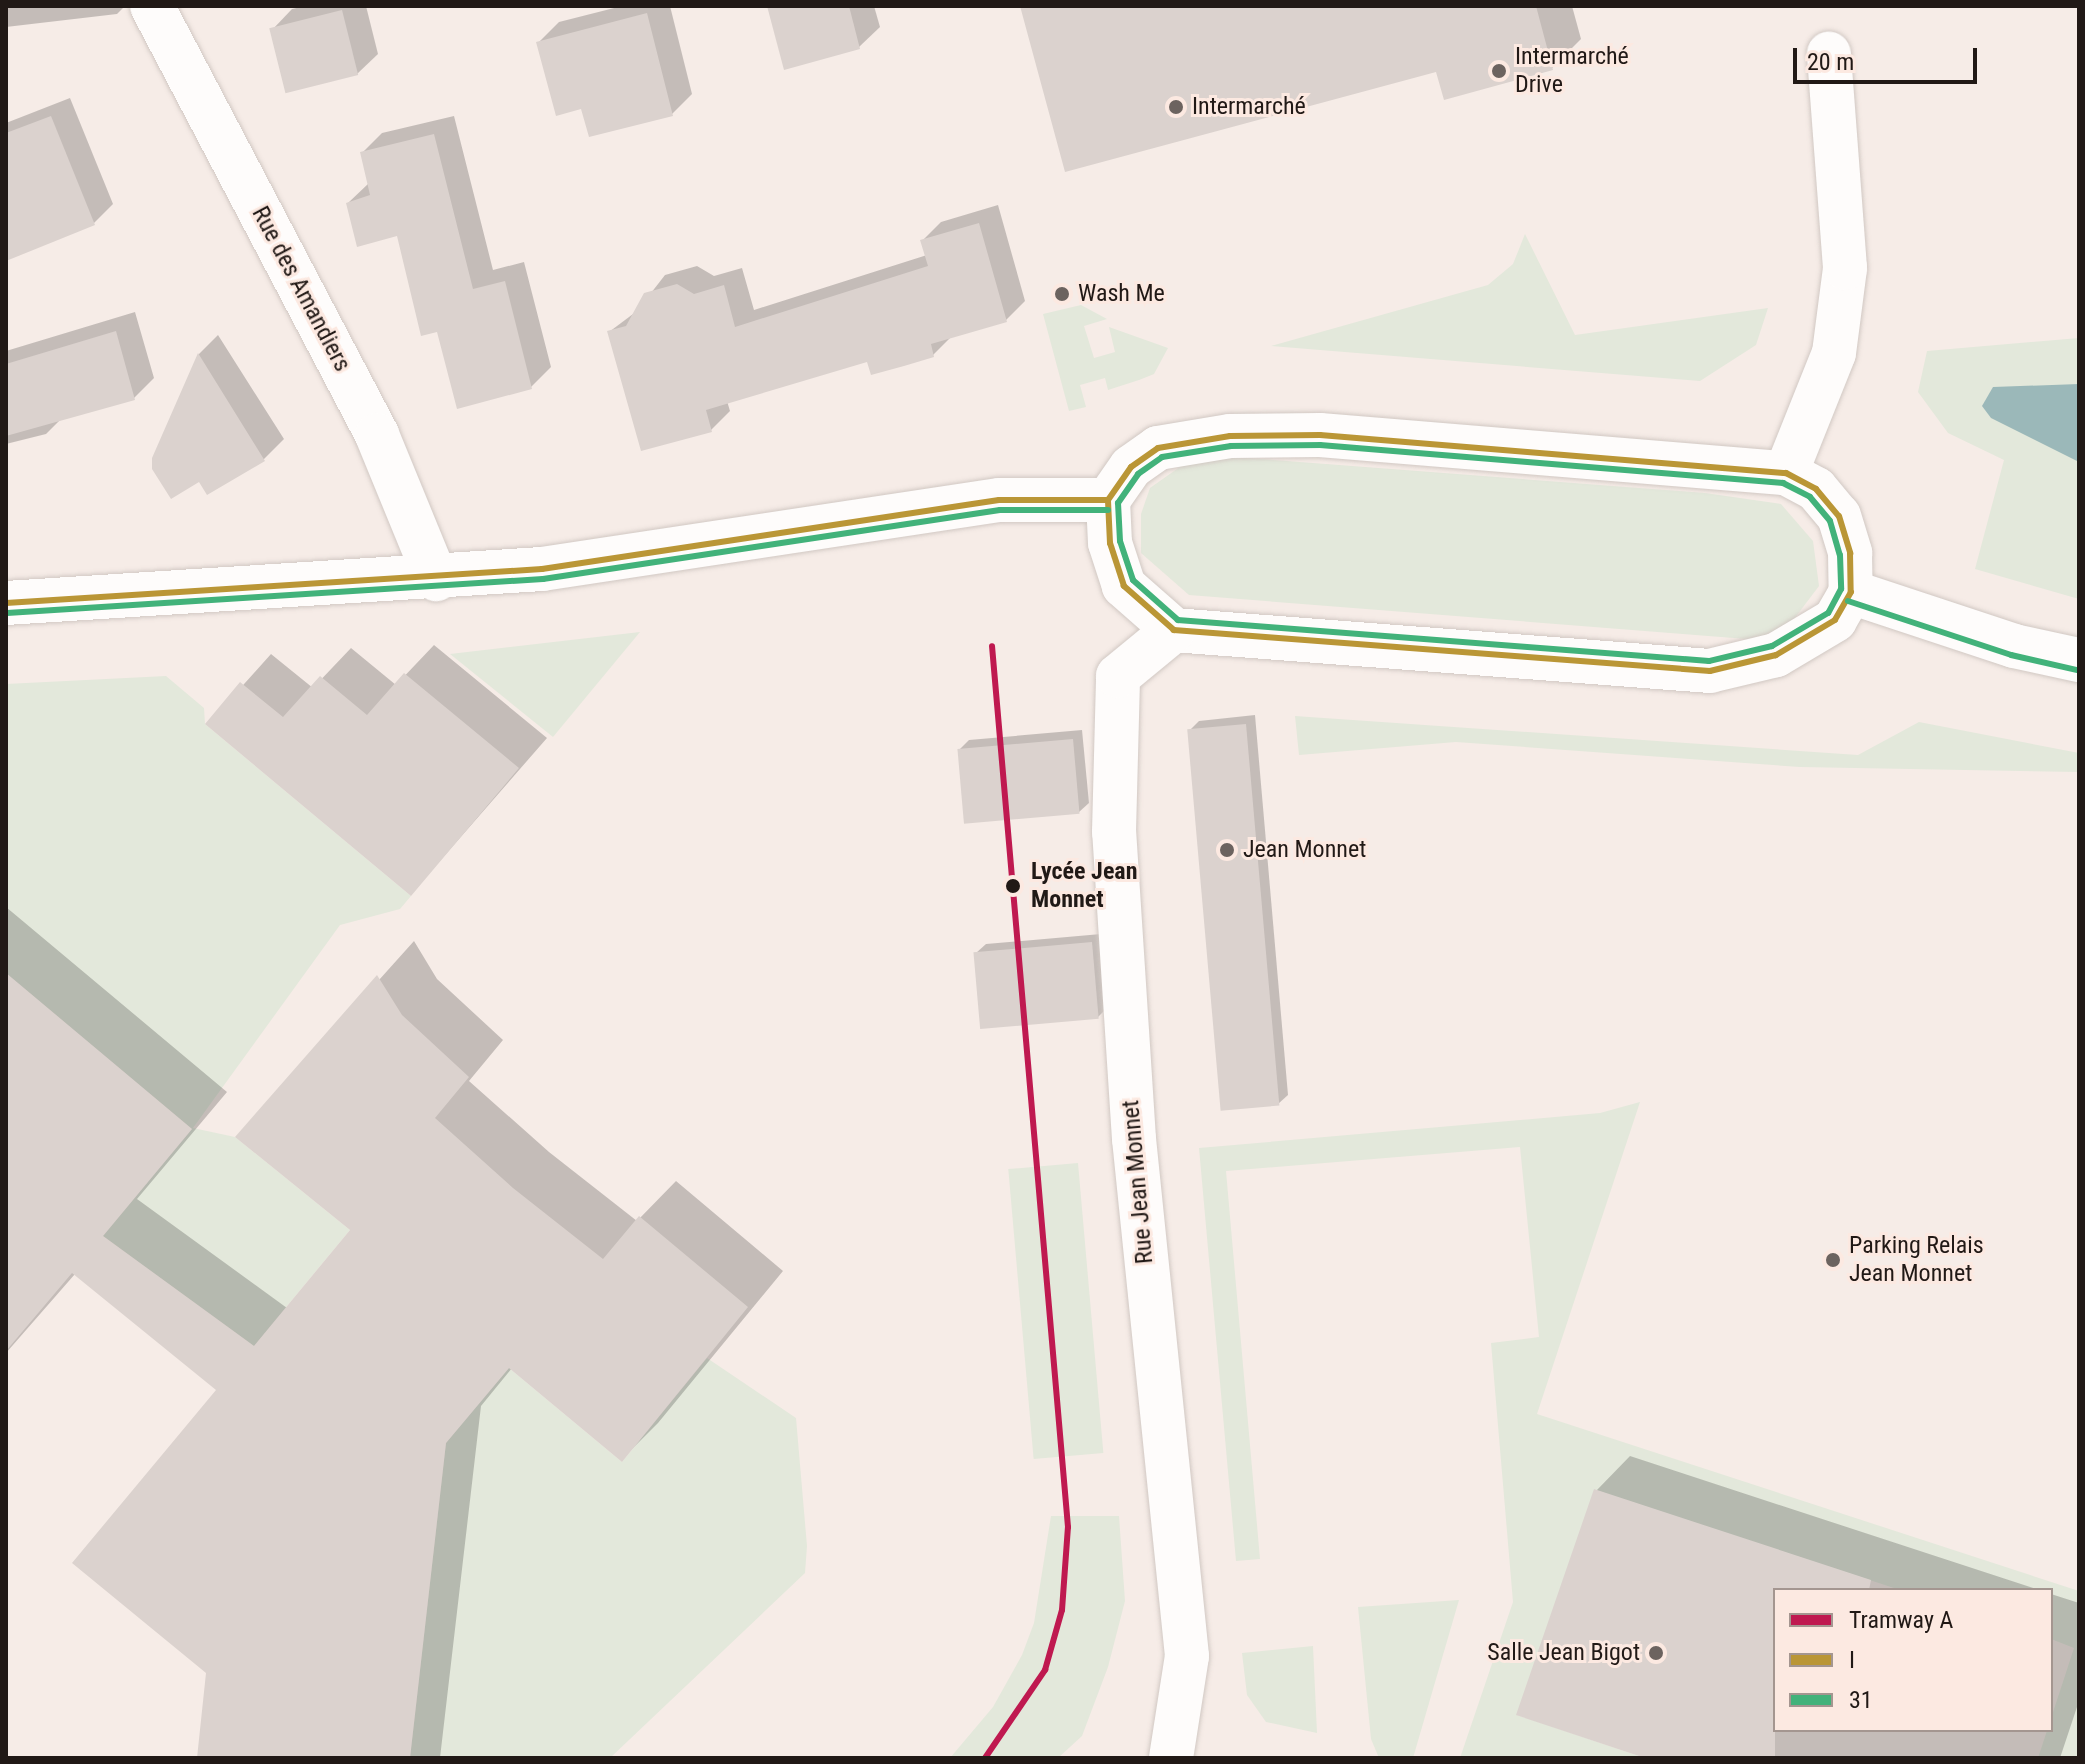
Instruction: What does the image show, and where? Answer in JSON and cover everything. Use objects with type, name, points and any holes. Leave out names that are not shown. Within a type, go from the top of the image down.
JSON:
[{"type":"street","name":"Rue des Amandiers","points":[[152,6],[377,435],[436,579]]},
{"type":"street","points":[[1786,473],[1834,353],[1845,268],[1829,54]]},
{"type":"street","points":[[1320,435],[1786,473],[1816,489],[1839,516],[1850,553],[1851,592],[1835,620],[1776,655],[1710,671],[1174,630],[1124,586],[1110,543],[1108,500],[1131,467],[1158,448],[1230,436],[1320,435]]},
{"type":"street","points":[[6,603],[436,579],[612,562],[999,500],[1108,500]]},
{"type":"street","points":[[1851,592],[2014,646],[2079,660]]},
{"type":"street","name":"Rue Jean Monnet","points":[[1171,1758],[1187,1656],[1132,1114],[1114,832],[1118,676],[1174,630]]},
{"type":"shaded area","points":[[1525,234],[1575,335],[1768,308],[1756,345],[1700,381],[1271,346],[1488,285],[1513,264]]},
{"type":"shaded area","points":[[1081,305],[1107,319],[1084,326],[1094,358],[1115,352],[1109,327],[1168,348],[1154,374],[1108,390],[1105,378],[1080,385],[1086,407],[1069,411],[1043,314]]},
{"type":"shaded area","points":[[2079,338],[2079,599],[1975,569],[2004,460],[1948,433],[1918,392],[1927,351]]},
{"type":"shaded area","points":[[1222,456],[1705,493],[1781,504],[1813,541],[1819,586],[1788,627],[1759,640],[1189,595],[1141,553],[1141,514],[1150,488],[1184,464]]},
{"type":"shaded area","points":[[640,632],[553,737],[450,654]]},
{"type":"shaded area","points":[[166,676],[204,708],[205,724],[411,896],[400,909],[340,925],[193,1128],[235,1137],[350,1230],[254,1346],[103,1236],[192,1129],[6,973],[6,684]]},
{"type":"shaded area","points":[[1295,716],[1858,755],[1919,722],[2079,753],[2079,772],[1800,767],[1456,742],[1299,755]]},
{"type":"shaded area","points":[[1640,1102],[1537,1414],[2079,1591],[2079,1758],[2038,1758],[2047,1732],[2053,1732],[2053,1712],[2074,1648],[2053,1640],[2053,1588],[1894,1588],[1595,1490],[1517,1715],[1645,1758],[1460,1758],[1513,1602],[1491,1343],[1539,1337],[1520,1147],[1226,1171],[1260,1559],[1236,1561],[1199,1148],[1600,1113]]},
{"type":"shaded area","points":[[1078,1163],[1103,1453],[1034,1459],[1008,1169]]},
{"type":"shaded area","points":[[707,1358],[796,1418],[807,1546],[805,1573],[610,1758],[410,1758],[446,1443],[509,1368],[622,1462]]},
{"type":"shaded area","points":[[1051,1516],[1119,1516],[1125,1601],[1108,1667],[1082,1736],[1058,1758],[950,1758],[993,1707],[1022,1655],[1034,1623]]},
{"type":"shaded area","points":[[1459,1600],[1413,1758],[1379,1758],[1371,1739],[1358,1607]]},
{"type":"shaded area","points":[[1313,1646],[1317,1733],[1266,1722],[1247,1695],[1242,1653]]},
{"type":"water","points":[[2079,384],[2079,462],[1991,418],[1982,406],[1993,387]]},
{"type":"building","points":[[767,6],[849,6],[860,49],[784,70]]},
{"type":"building","name":"Intermarché","points":[[1020,6],[1536,6],[1553,70],[1444,100],[1436,72],[1065,172]]},
{"type":"building","points":[[342,10],[358,75],[285,93],[269,28]]},
{"type":"building","points":[[647,13],[673,116],[589,137],[581,109],[556,116],[536,42]]},
{"type":"building","points":[[51,116],[95,225],[6,261],[6,133]]},
{"type":"building","points":[[434,134],[473,289],[505,281],[532,389],[457,409],[437,332],[421,336],[397,236],[357,247],[346,203],[370,195],[360,152]]},
{"type":"building","points":[[979,223],[1007,322],[931,344],[934,357],[904,366],[871,375],[867,362],[706,410],[712,432],[641,451],[607,331],[626,326],[644,293],[677,284],[694,294],[724,285],[735,327],[928,266],[920,240]]},
{"type":"building","points":[[116,331],[135,400],[6,436],[6,364]]},
{"type":"building","points":[[198,353],[265,461],[207,495],[199,482],[171,499],[152,469],[152,458]]},
{"type":"building","points":[[404,673],[519,768],[411,896],[205,724],[240,682],[283,717],[320,676],[367,715]]},
{"type":"building","points":[[1246,724],[1279,1106],[1221,1111],[1187,729]]},
{"type":"building","points":[[1073,739],[1080,814],[964,824],[957,749]]},
{"type":"building","points":[[1092,942],[1099,1019],[980,1029],[973,952]]},
{"type":"building","points":[[6,973],[192,1129],[103,1236],[254,1346],[350,1230],[235,1137],[377,975],[402,1015],[469,1077],[435,1118],[513,1188],[603,1259],[639,1216],[748,1307],[622,1462],[509,1368],[446,1443],[410,1758],[197,1758],[206,1673],[72,1563],[216,1390],[72,1273],[6,1351]]},
{"type":"building","name":"Salle Jean Bigot","points":[[1594,1489],[1871,1580],[1869,1588],[1773,1588],[1775,1758],[1645,1758],[1516,1715]]},
{"type":"tram line","name":"A","points":[[985,1758],[1045,1670],[1062,1610],[1068,1527],[992,646]]},
{"type":"transit line","name":"I","points":[[1320,435],[1786,473],[1816,489],[1839,516],[1850,553],[1851,592],[1835,620],[1776,655],[1710,671],[1174,630],[1124,586],[1110,543],[1108,500],[1131,467],[1158,448],[1230,436],[1320,435]]},
{"type":"transit line","name":"31","points":[[1320,445],[1783,483],[1810,497],[1830,521],[1840,555],[1841,589],[1828,613],[1772,646],[1709,661],[1178,620],[1133,580],[1120,541],[1118,503],[1138,474],[1162,457],[1231,446],[1320,445]]},
{"type":"transit line","name":"I","points":[[6,603],[542,569],[999,500],[1108,500]]},
{"type":"transit line","name":"31","points":[[7,613],[543,579],[1000,510],[1108,510]]},
{"type":"transit line","name":"31","points":[[1848,601],[2011,655],[2077,670]]},
{"type":"place","name":"Intermarché Drive","points":[[1499,71]]},
{"type":"place","name":"Intermarché","points":[[1176,107]]},
{"type":"place","name":"Wash Me","points":[[1062,294]]},
{"type":"place","name":"Jean Monnet","points":[[1227,850]]},
{"type":"place","name":"Lycée Jean Monnet","points":[[1013,886]]},
{"type":"place","name":"Parking Relais Jean Monnet","points":[[1833,1260]]},
{"type":"place","name":"Salle Jean Bigot","points":[[1656,1653]]}]
